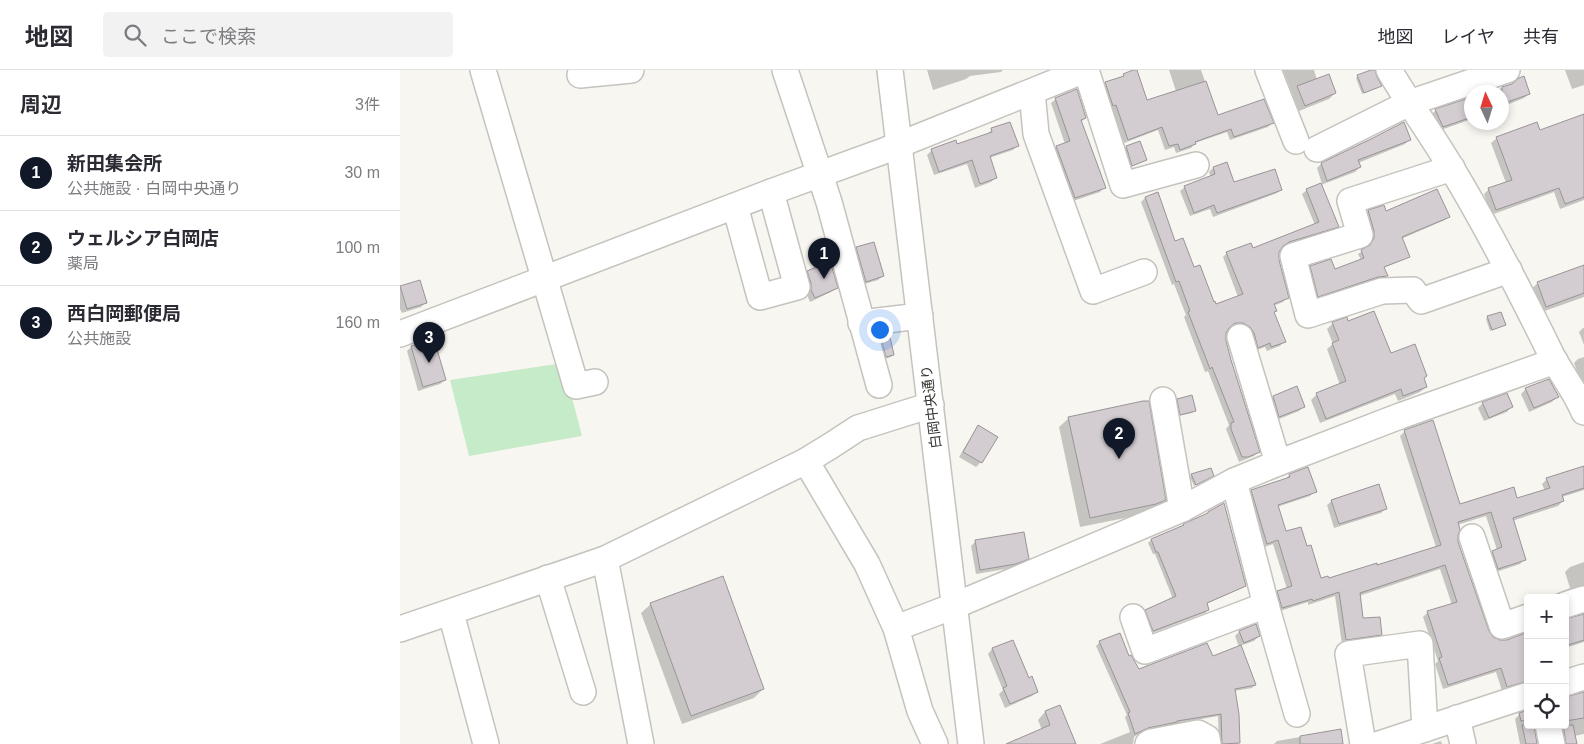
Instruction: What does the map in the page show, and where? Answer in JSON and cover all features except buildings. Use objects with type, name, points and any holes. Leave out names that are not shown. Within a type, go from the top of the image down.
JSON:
[{"type":"street","points":[[483,70],[576,386],[595,382]]},
{"type":"street","points":[[580,75],[631,70]]},
{"type":"street","points":[[784,70],[829,202],[879,385]]},
{"type":"street","name":"白岡中央通り","points":[[890,70],[971,744]]},
{"type":"street","points":[[400,334],[820,175],[1086,70],[1123,185],[1196,165]]},
{"type":"street","points":[[1268,70],[1306,145],[1409,103],[1507,70]]},
{"type":"street","points":[[1389,70],[1452,168],[1509,270],[1554,361],[1582,404]]},
{"type":"street","points":[[1032,92],[1036,134],[1093,291],[1144,272]]},
{"type":"street","points":[[1452,168],[1350,201],[1360,235],[1293,256],[1308,315],[1382,291],[1413,290],[1420,301],[1509,270]]},
{"type":"street","points":[[735,206],[760,297],[797,287],[771,192]]},
{"type":"street","points":[[861,323],[920,316]]},
{"type":"street","points":[[1240,337],[1278,463]]},
{"type":"street","points":[[896,628],[954,606],[1182,509],[1234,481],[1278,463],[1400,416],[1554,361]]},
{"type":"street","points":[[1163,400],[1182,509]]},
{"type":"street","points":[[400,629],[605,559],[806,461],[858,428],[931,405]]},
{"type":"street","points":[[806,461],[867,564],[896,628],[920,711],[935,744]]},
{"type":"street","points":[[1234,481],[1297,714]]},
{"type":"street","points":[[1472,537],[1502,626],[1524,618]]},
{"type":"street","points":[[605,559],[641,744]]},
{"type":"street","points":[[548,578],[583,692]]},
{"type":"street","points":[[1569,604],[1584,599]]},
{"type":"street","points":[[1133,617],[1145,651],[1266,605]]},
{"type":"street","points":[[451,613],[486,744]]},
{"type":"street","points":[[1363,744],[1348,654],[1420,644],[1425,729]]},
{"type":"street","points":[[1569,682],[1584,677]]},
{"type":"street","points":[[1379,744],[1524,696]]},
{"type":"street","points":[[1457,718],[1463,744]]},
{"type":"street","points":[[1549,729],[1552,744]]},
{"type":"street","points":[[1148,744],[1150,742],[1198,733],[1208,738],[1208,744]]},
{"type":"green space","points":[[563,363],[582,436],[469,456],[450,380]]},
{"type":"place","name":"新田集会所","points":[[824,279]]},
{"type":"place","name":"西白岡郵便局","points":[[429,363]]},
{"type":"place","name":"ウェルシア白岡店","points":[[1119,459]]}]
